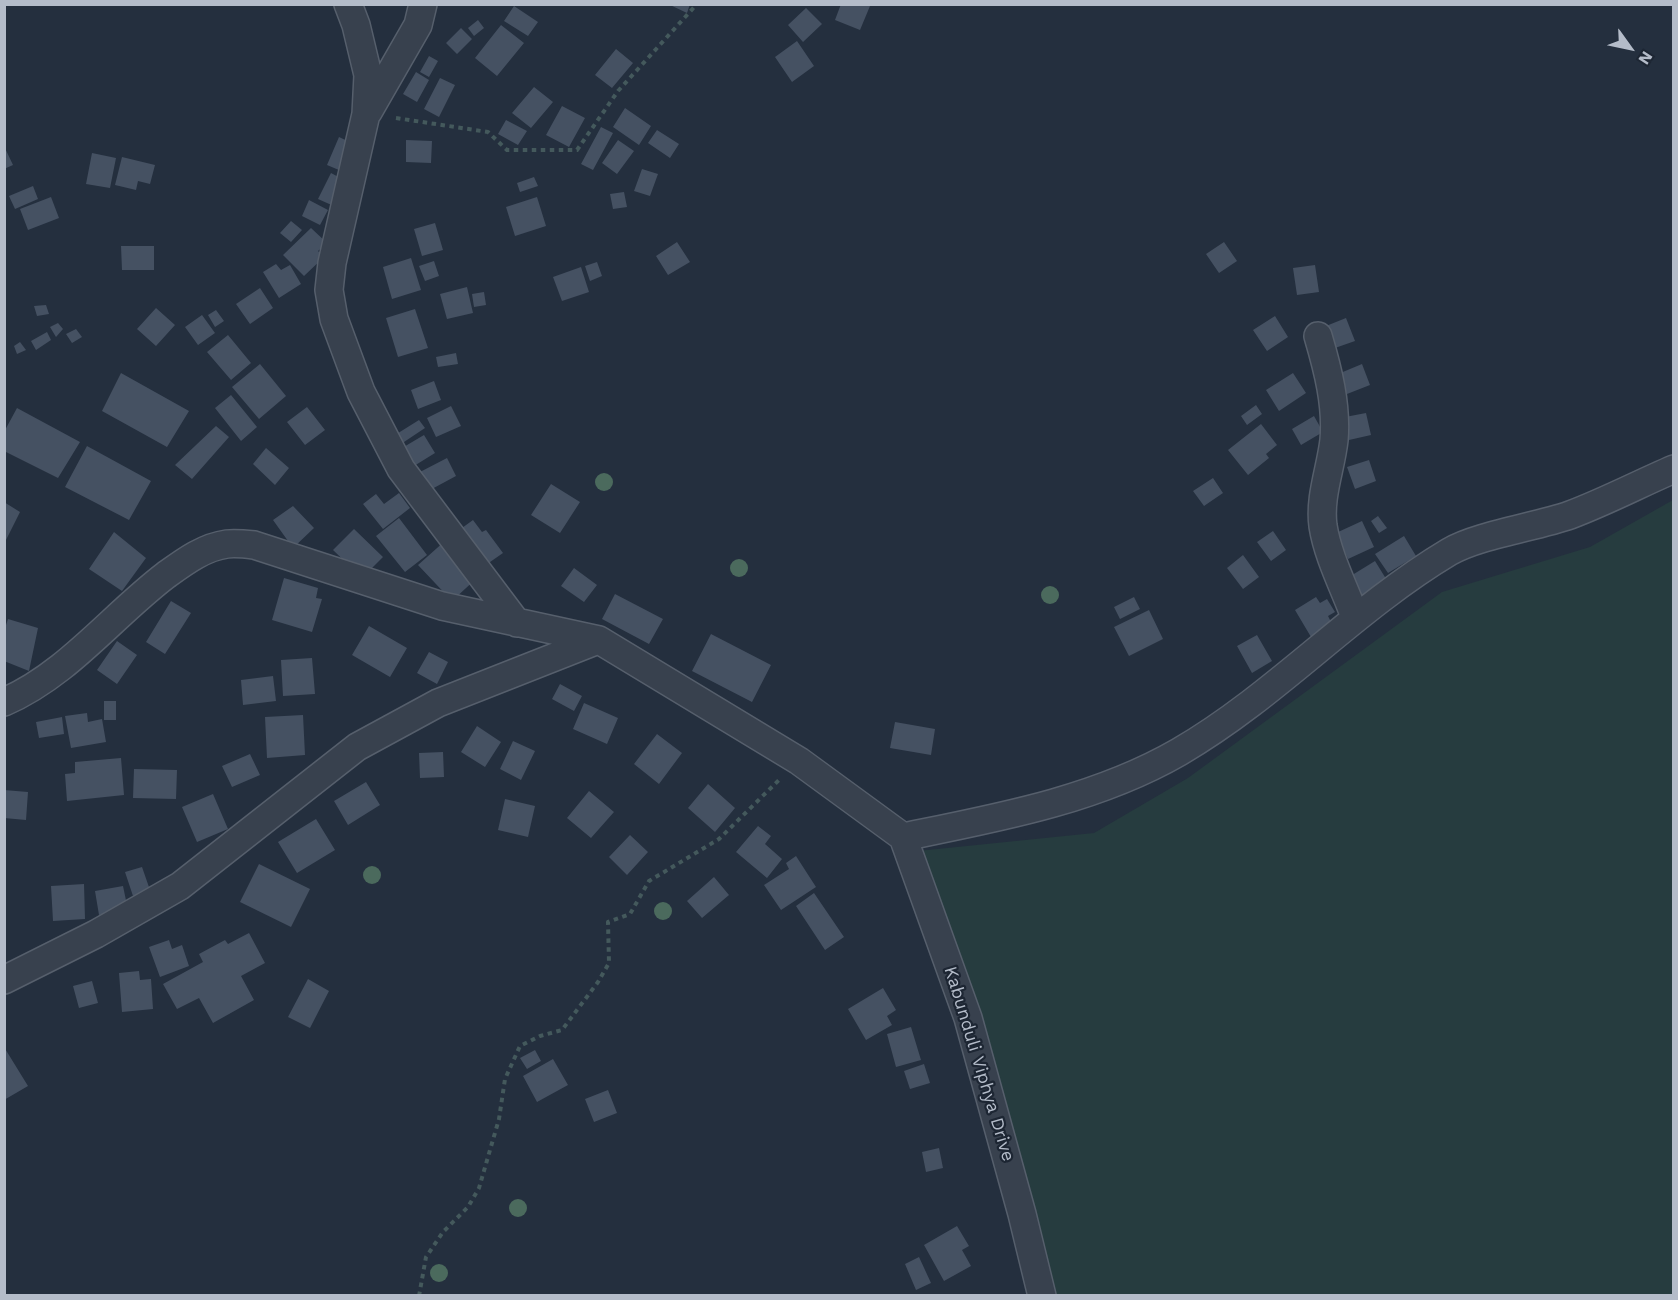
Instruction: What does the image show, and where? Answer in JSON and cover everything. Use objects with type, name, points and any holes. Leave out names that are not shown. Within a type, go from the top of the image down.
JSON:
[{"type":"street","points":[[348,4],[356,25],[368,75],[366,114],[332,263],[329,290],[334,319],[361,392],[401,469],[517,623]]},
{"type":"street","points":[[366,114],[418,25],[423,15],[423,4]]},
{"type":"street","points":[[1318,336],[1330,377],[1334,437],[1323,503],[1323,525],[1328,546],[1354,617]]},
{"type":"street","points":[[4,702],[21,695],[53,674],[141,594],[192,556],[225,544],[254,544],[442,606],[599,640],[799,761],[903,837],[984,821],[1096,790],[1141,772],[1181,751],[1232,717],[1287,676],[1354,617],[1451,551],[1570,515],[1674,469]]},
{"type":"street","points":[[4,980],[96,934],[180,886],[357,747],[438,703],[599,640]]},
{"type":"street","name":"Kabunduli Viphya Drive","points":[[903,837],[968,1018],[1042,1296]]},
{"type":"path","points":[[366,114],[488,132],[507,150],[577,150],[618,91],[697,4]]},
{"type":"path","points":[[420,1296],[426,1257],[443,1232],[468,1207],[479,1188],[499,1119],[505,1079],[520,1046],[540,1036],[562,1030],[598,982],[609,963],[608,922],[630,914],[649,881],[719,839],[799,761]]},
{"type":"green space","points":[[1673,500],[1673,1295],[1036,1295],[918,851],[1094,833],[1188,778],[1442,592],[1590,547]]},
{"type":"building","points":[[668,4],[690,4],[687,13]]},
{"type":"building","points":[[841,4],[870,6],[860,30],[835,20]]},
{"type":"building","points":[[514,6],[538,22],[528,36],[504,21]]},
{"type":"building","points":[[806,8],[822,24],[803,42],[788,25]]},
{"type":"building","points":[[478,20],[484,28],[474,36],[468,28]]},
{"type":"building","points":[[501,25],[524,43],[497,76],[475,58]]},
{"type":"building","points":[[461,28],[472,39],[457,54],[446,43]]},
{"type":"building","points":[[797,41],[814,66],[792,82],[775,57]]},
{"type":"building","points":[[616,49],[633,63],[612,88],[595,75]]},
{"type":"building","points":[[429,56],[438,61],[429,77],[420,72]]},
{"type":"building","points":[[416,72],[429,80],[417,102],[403,94]]},
{"type":"building","points":[[440,78],[455,85],[439,117],[424,109]]},
{"type":"building","points":[[534,87],[553,102],[531,128],[512,113]]},
{"type":"building","points":[[562,106],[585,118],[569,147],[546,135]]},
{"type":"building","points":[[625,108],[651,126],[639,145],[613,127]]},
{"type":"building","points":[[506,120],[527,131],[518,145],[498,134]]},
{"type":"building","points":[[601,127],[613,133],[593,170],[581,164]]},
{"type":"building","points":[[657,130],[679,144],[670,158],[648,143]]},
{"type":"building","points":[[339,137],[358,146],[346,173],[327,165]]},
{"type":"building","points":[[406,140],[432,141],[431,163],[406,162]]},
{"type":"building","points":[[618,140],[634,151],[617,174],[602,163]]},
{"type":"building","points":[[4,146],[13,165],[4,169]]},
{"type":"building","points":[[92,153],[116,158],[110,188],[86,184]]},
{"type":"building","points":[[122,157],[155,165],[150,184],[138,181],[136,190],[115,185]]},
{"type":"building","points":[[642,169],[658,174],[650,196],[634,191]]},
{"type":"building","points":[[331,173],[348,182],[336,207],[318,199]]},
{"type":"building","points":[[534,177],[538,186],[520,192],[517,183]]},
{"type":"building","points":[[33,186],[38,199],[15,209],[9,196]]},
{"type":"building","points":[[624,192],[627,207],[613,209],[610,194]]},
{"type":"building","points":[[51,197],[59,218],[28,230],[20,209]]},
{"type":"building","points":[[537,197],[546,226],[515,236],[506,207]]},
{"type":"building","points":[[309,200],[328,210],[320,225],[302,216]]},
{"type":"building","points":[[291,221],[302,230],[291,242],[280,233]]},
{"type":"building","points":[[435,223],[443,250],[422,256],[414,229]]},
{"type":"building","points":[[311,228],[327,243],[318,251],[324,257],[304,276],[283,255]]},
{"type":"building","points":[[677,242],[690,262],[668,275],[656,256]]},
{"type":"building","points":[[1224,242],[1237,261],[1219,273],[1206,254]]},
{"type":"building","points":[[121,246],[154,246],[154,270],[122,270]]},
{"type":"building","points":[[411,258],[421,290],[392,299],[383,267]]},
{"type":"building","points":[[434,261],[439,276],[425,281],[419,266]]},
{"type":"building","points":[[597,262],[602,276],[590,281],[585,266]]},
{"type":"building","points":[[276,264],[281,270],[290,265],[301,284],[279,298],[263,272]]},
{"type":"building","points":[[1315,265],[1319,292],[1297,295],[1293,268]]},
{"type":"building","points":[[581,267],[589,292],[562,301],[553,277]]},
{"type":"building","points":[[467,287],[473,313],[447,319],[440,294]]},
{"type":"building","points":[[260,288],[273,308],[250,324],[236,304]]},
{"type":"building","points":[[484,292],[486,305],[474,307],[472,294]]},
{"type":"building","points":[[46,305],[49,314],[37,316],[34,306]]},
{"type":"building","points":[[156,308],[175,325],[156,346],[137,329]]},
{"type":"building","points":[[415,309],[428,348],[398,357],[386,318]]},
{"type":"building","points":[[216,310],[224,321],[215,327],[208,315]]},
{"type":"building","points":[[202,315],[215,333],[198,345],[185,327]]},
{"type":"building","points":[[1275,316],[1288,337],[1267,351],[1253,330]]},
{"type":"building","points":[[1346,318],[1355,341],[1335,348],[1326,326]]},
{"type":"building","points":[[58,323],[63,329],[56,337],[50,327]]},
{"type":"building","points":[[76,329],[82,337],[72,343],[66,334]]},
{"type":"building","points":[[47,332],[51,340],[36,350],[31,341]]},
{"type":"building","points":[[228,335],[251,363],[231,380],[207,352]]},
{"type":"building","points":[[20,342],[26,350],[17,354],[14,346]]},
{"type":"building","points":[[456,353],[458,364],[438,367],[436,357]]},
{"type":"building","points":[[260,364],[286,396],[259,419],[232,387]]},
{"type":"building","points":[[1362,364],[1370,385],[1347,394],[1338,374]]},
{"type":"building","points":[[121,373],[189,411],[167,447],[102,411]]},
{"type":"building","points":[[1293,373],[1306,393],[1279,411],[1266,390]]},
{"type":"building","points":[[434,381],[441,400],[418,409],[411,390]]},
{"type":"building","points":[[231,395],[257,427],[241,441],[215,408]]},
{"type":"building","points":[[1256,405],[1262,414],[1247,425],[1241,416]]},
{"type":"building","points":[[451,406],[461,426],[436,437],[427,418]]},
{"type":"building","points":[[307,407],[325,430],[305,445],[287,422]]},
{"type":"building","points":[[17,408],[80,442],[58,478],[4,451],[4,432]]},
{"type":"building","points":[[1366,413],[1371,435],[1349,440],[1345,417]]},
{"type":"building","points":[[1314,416],[1323,432],[1301,445],[1292,429]]},
{"type":"building","points":[[419,420],[425,428],[401,444],[395,435]]},
{"type":"building","points":[[1261,424],[1277,445],[1266,454],[1269,458],[1248,475],[1228,450]]},
{"type":"building","points":[[216,426],[229,437],[192,479],[175,465]]},
{"type":"building","points":[[424,435],[435,453],[414,466],[402,448]]},
{"type":"building","points":[[87,446],[151,481],[129,520],[65,487]]},
{"type":"building","points":[[266,448],[289,468],[275,485],[253,464]]},
{"type":"building","points":[[447,458],[456,476],[430,490],[420,472]]},
{"type":"building","points":[[1369,460],[1376,481],[1355,489],[1347,467]]},
{"type":"building","points":[[1213,478],[1223,493],[1204,506],[1193,491]]},
{"type":"building","points":[[551,484],[580,502],[560,533],[531,515]]},
{"type":"building","points":[[399,493],[410,508],[383,529],[363,504],[376,494],[384,504]]},
{"type":"building","points":[[4,502],[20,512],[4,544]]},
{"type":"building","points":[[293,506],[314,528],[293,548],[273,520]]},
{"type":"building","points":[[1378,516],[1387,528],[1379,533],[1371,521]]},
{"type":"building","points":[[399,518],[427,555],[405,572],[376,536]]},
{"type":"building","points":[[473,520],[482,532],[486,530],[503,553],[480,569],[455,533]]},
{"type":"building","points":[[1362,521],[1374,547],[1348,559],[1336,533]]},
{"type":"building","points":[[354,529],[383,557],[362,578],[333,550]]},
{"type":"building","points":[[1273,531],[1286,550],[1271,561],[1257,542]]},
{"type":"building","points":[[114,532],[146,558],[122,591],[89,569]]},
{"type":"building","points":[[1404,536],[1416,556],[1388,573],[1375,554]]},
{"type":"building","points":[[446,540],[479,576],[452,601],[418,565]]},
{"type":"building","points":[[1243,555],[1259,577],[1243,589],[1227,568]]},
{"type":"building","points":[[1375,561],[1388,582],[1361,598],[1349,577]]},
{"type":"building","points":[[574,568],[597,585],[584,602],[561,586]]},
{"type":"building","points":[[284,578],[318,588],[316,598],[322,599],[312,632],[272,620]]},
{"type":"building","points":[[615,594],[663,619],[649,644],[602,619]]},
{"type":"building","points":[[1134,597],[1140,609],[1120,619],[1114,607]]},
{"type":"building","points":[[1316,597],[1320,603],[1327,599],[1335,612],[1328,616],[1332,624],[1311,637],[1295,610]]},
{"type":"building","points":[[171,601],[191,613],[165,654],[146,642]]},
{"type":"building","points":[[1149,610],[1163,639],[1129,656],[1114,627]]},
{"type":"building","points":[[8,619],[38,628],[29,671],[4,661],[4,631]]},
{"type":"building","points":[[369,626],[407,648],[390,677],[352,655]]},
{"type":"building","points":[[711,634],[771,665],[752,702],[692,671]]},
{"type":"building","points":[[1257,635],[1272,661],[1252,673],[1237,646]]},
{"type":"building","points":[[117,641],[137,655],[117,684],[97,670]]},
{"type":"building","points":[[429,652],[448,662],[437,684],[417,673]]},
{"type":"building","points":[[312,658],[315,694],[283,696],[281,660]]},
{"type":"building","points":[[273,676],[276,701],[243,705],[241,680]]},
{"type":"building","points":[[560,684],[582,696],[574,711],[552,699]]},
{"type":"building","points":[[104,701],[116,701],[116,720],[104,720]]},
{"type":"building","points":[[584,703],[618,718],[607,744],[573,729]]},
{"type":"building","points":[[87,713],[88,722],[102,719],[106,742],[71,748],[65,716]]},
{"type":"building","points":[[303,715],[305,755],[267,758],[265,717]]},
{"type":"building","points":[[62,717],[64,734],[39,738],[36,722]]},
{"type":"building","points":[[895,722],[935,729],[931,755],[890,748]]},
{"type":"building","points":[[477,726],[501,742],[485,767],[461,752]]},
{"type":"building","points":[[657,734],[682,753],[659,784],[634,764]]},
{"type":"building","points":[[513,741],[535,751],[521,780],[500,769]]},
{"type":"building","points":[[443,752],[444,777],[420,778],[419,753]]},
{"type":"building","points":[[250,754],[260,775],[232,787],[222,766]]},
{"type":"building","points":[[121,758],[124,795],[67,801],[65,774],[75,773],[75,762]]},
{"type":"building","points":[[134,769],[177,770],[176,799],[133,798]]},
{"type":"building","points":[[366,782],[380,805],[348,825],[334,801]]},
{"type":"building","points":[[708,784],[735,808],[715,832],[688,808]]},
{"type":"building","points":[[4,790],[28,792],[26,820],[4,818]]},
{"type":"building","points":[[589,791],[614,812],[591,838],[567,818]]},
{"type":"building","points":[[213,794],[228,829],[197,842],[182,807]]},
{"type":"building","points":[[505,799],[535,806],[528,837],[498,830]]},
{"type":"building","points":[[316,819],[335,850],[297,873],[278,842]]},
{"type":"building","points":[[758,826],[771,836],[765,844],[782,859],[767,878],[736,852]]},
{"type":"building","points":[[630,835],[648,852],[627,875],[609,857]]},
{"type":"building","points":[[796,856],[816,887],[781,910],[764,885],[789,869],[786,863]]},
{"type":"building","points":[[259,864],[310,889],[291,927],[240,902]]},
{"type":"building","points":[[142,867],[150,890],[133,896],[125,872]]},
{"type":"building","points":[[714,877],[729,895],[702,918],[687,901]]},
{"type":"building","points":[[84,884],[85,919],[53,921],[51,886]]},
{"type":"building","points":[[123,886],[128,910],[99,915],[95,891]]},
{"type":"building","points":[[814,893],[844,937],[825,950],[796,906]]},
{"type":"building","points":[[249,933],[265,963],[241,976],[254,1000],[213,1023],[199,998],[177,1009],[163,984],[203,962],[199,954],[225,940],[228,944]]},
{"type":"building","points":[[169,940],[172,949],[182,945],[189,966],[160,977],[149,947]]},
{"type":"building","points":[[139,971],[140,980],[151,979],[153,1009],[122,1012],[119,973]]},
{"type":"building","points":[[308,979],[329,991],[310,1028],[288,1017]]},
{"type":"building","points":[[92,981],[98,1003],[79,1008],[73,986]]},
{"type":"building","points":[[883,988],[896,1010],[887,1016],[892,1025],[866,1040],[848,1009]]},
{"type":"building","points":[[911,1027],[921,1060],[896,1067],[887,1034]]},
{"type":"building","points":[[4,1047],[28,1086],[4,1100]]},
{"type":"building","points":[[535,1050],[541,1061],[527,1069],[520,1058]]},
{"type":"building","points":[[553,1059],[568,1085],[537,1102],[523,1076]]},
{"type":"building","points":[[924,1064],[930,1083],[910,1089],[904,1071]]},
{"type":"building","points":[[608,1090],[617,1113],[594,1122],[585,1099]]},
{"type":"building","points":[[939,1148],[943,1168],[926,1172],[922,1152]]},
{"type":"building","points":[[957,1226],[969,1246],[962,1250],[971,1266],[944,1281],[924,1245]]},
{"type":"building","points":[[919,1257],[931,1283],[916,1290],[905,1264]]}]
